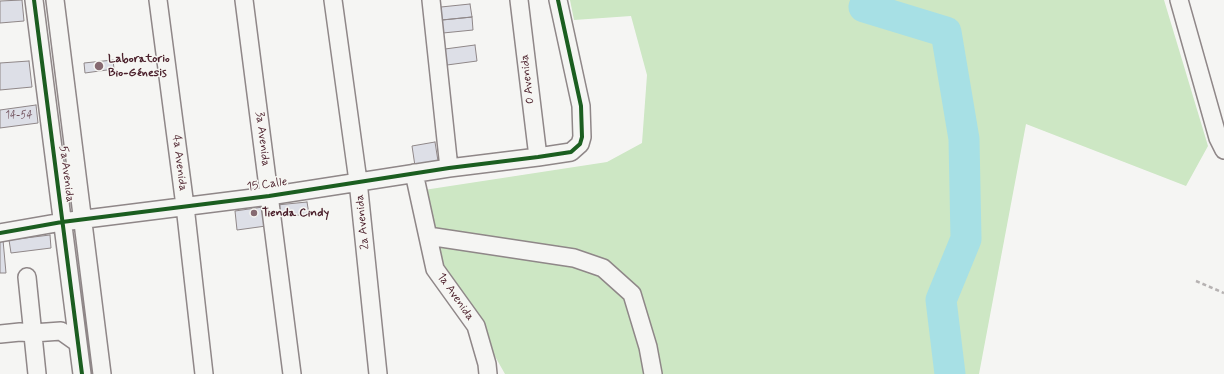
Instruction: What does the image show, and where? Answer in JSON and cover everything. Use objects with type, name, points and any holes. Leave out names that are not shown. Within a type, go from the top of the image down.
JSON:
[{"type":"street","name":"5a Avenida","points":[[34,0],[82,374]]},
{"type":"street","name":"5a Avenida","points":[[55,0],[102,374]]},
{"type":"street","name":"4a Avenida","points":[[158,0],[185,206],[204,374]]},
{"type":"street","name":"3a Avenida","points":[[244,0],[292,374]]},
{"type":"street","name":"2a Avenida","points":[[333,0],[358,181],[378,374]]},
{"type":"street","points":[[431,0],[449,168]]},
{"type":"street","name":"0 Avenida","points":[[519,0],[538,157]]},
{"type":"street","name":"15 Calle","points":[[0,233],[62,222],[269,196],[358,181],[571,152],[580,144],[582,137],[581,106],[558,0]]},
{"type":"street","points":[[1179,0],[1218,138],[1224,150]]},
{"type":"street","name":"1a Avenida","points":[[414,173],[435,269],[476,326],[487,364],[488,374]]},
{"type":"street","points":[[428,236],[574,258],[603,268],[632,294],[648,347],[653,374]]},
{"type":"street","points":[[27,277],[37,374]]},
{"type":"street","points":[[61,331],[74,314]]},
{"type":"street","points":[[0,334],[61,331],[78,343]]},
{"type":"path","points":[[1196,281],[1224,293]]},
{"type":"green space","points":[[570,0],[1164,0],[1208,146],[1186,186],[1026,124],[979,374],[505,374],[442,263],[424,190],[607,162],[642,143],[647,75],[631,16],[574,20]]},
{"type":"building","points":[[22,0],[24,21],[0,23],[0,1]]},
{"type":"building","points":[[470,4],[472,17],[442,20],[441,7]]},
{"type":"building","points":[[472,17],[473,30],[443,33],[442,20]]},
{"type":"building","points":[[475,45],[477,61],[447,65],[445,49]]},
{"type":"building","name":"Laboratorio Bio-Génesis","points":[[113,60],[114,69],[85,73],[84,63]]},
{"type":"building","points":[[29,61],[32,87],[0,90],[0,63]]},
{"type":"building","points":[[36,105],[38,123],[0,128],[0,110]]},
{"type":"building","points":[[435,142],[438,161],[431,164],[415,166],[412,146]]},
{"type":"building","points":[[307,202],[309,214],[278,217],[277,205]]},
{"type":"building","points":[[263,207],[266,226],[237,230],[235,211]]},
{"type":"building","points":[[50,235],[51,248],[11,253],[9,240]]},
{"type":"building","points":[[0,240],[3,240],[6,273],[0,273]]},
{"type":"waterway","points":[[864,7],[946,32],[964,139],[966,239],[941,300],[950,374]]},
{"type":"cycle path","points":[[34,0],[82,374]]},
{"type":"cycle path","points":[[0,233],[62,222],[269,196],[449,168],[571,152],[580,144],[582,137],[581,106],[558,0]]},
{"type":"place","name":"Laboratorio Bio-Génesis","points":[[99,66]]},
{"type":"place","name":"Tienda Cindy","points":[[254,213]]}]
